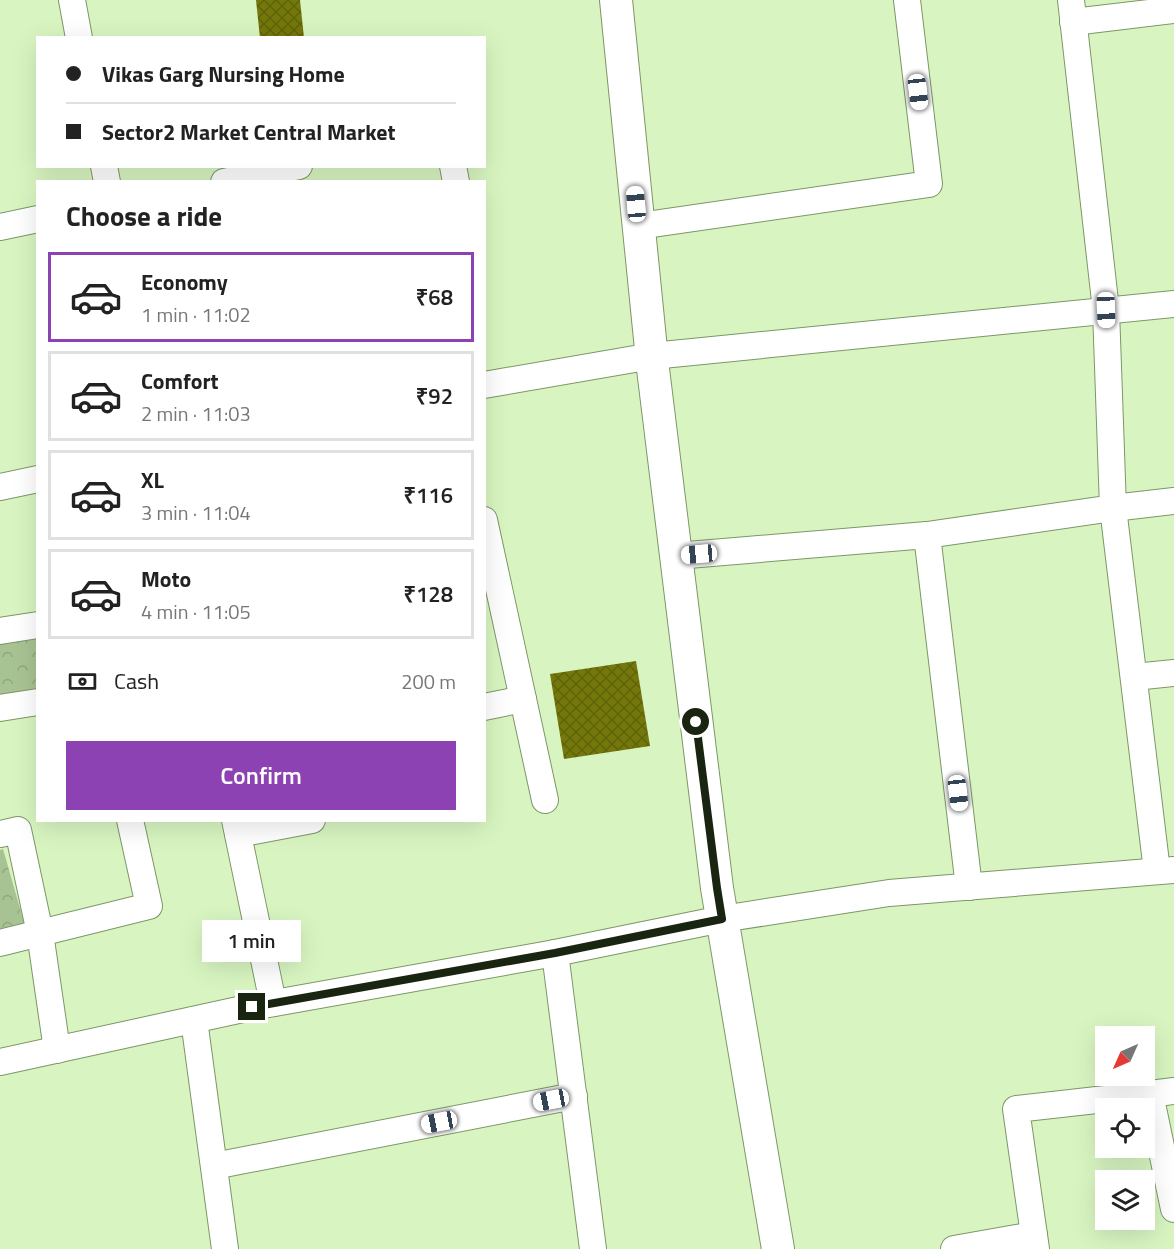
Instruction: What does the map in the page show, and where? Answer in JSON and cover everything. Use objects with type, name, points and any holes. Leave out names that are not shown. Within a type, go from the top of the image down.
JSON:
[{"type":"street","points":[[72,0],[79,36]]},
{"type":"street","points":[[616,0],[652,356],[717,888],[778,1249]]},
{"type":"street","points":[[639,226],[929,184],[907,0]]},
{"type":"street","points":[[0,1062],[273,1004],[555,953],[722,919],[889,893],[1166,871],[1134,677],[1113,508],[1106,310],[1072,11],[1174,10]]},
{"type":"street","points":[[233,180],[290,168]]},
{"type":"street","points":[[0,227],[36,219]]},
{"type":"street","points":[[486,385],[652,356],[1174,304]]},
{"type":"street","points":[[0,487],[36,479]]},
{"type":"street","points":[[676,556],[927,535],[1174,501]]},
{"type":"street","points":[[927,535],[969,887]]},
{"type":"street","points":[[486,537],[492,588],[523,699],[545,800]]},
{"type":"street","points":[[0,631],[36,625]]},
{"type":"street","points":[[1134,677],[1174,672]]},
{"type":"street","points":[[486,707],[523,699]]},
{"type":"street","points":[[0,708],[36,702]]},
{"type":"street","points":[[0,943],[149,906],[130,822]]},
{"type":"street","points":[[273,1004],[237,827],[291,822]]},
{"type":"street","points":[[0,834],[18,830],[40,933],[57,1050]]},
{"type":"street","points":[[555,953],[593,1249]]},
{"type":"street","points":[[194,1020],[225,1249]]},
{"type":"street","points":[[954,1249],[1035,1242],[1016,1109],[1162,1092],[1174,1209]]},
{"type":"street","points":[[214,1166],[574,1096]]},
{"type":"green space","points":[[36,635],[36,692],[0,698],[0,642]]},
{"type":"green space","points":[[3,849],[26,929],[0,933],[0,850]]},
{"type":"building","points":[[256,0],[300,0],[304,36],[260,36]]},
{"type":"building","points":[[636,661],[650,746],[564,759],[550,674]]},
{"type":"route","points":[[252,1007],[555,953],[722,919],[696,722]]}]
